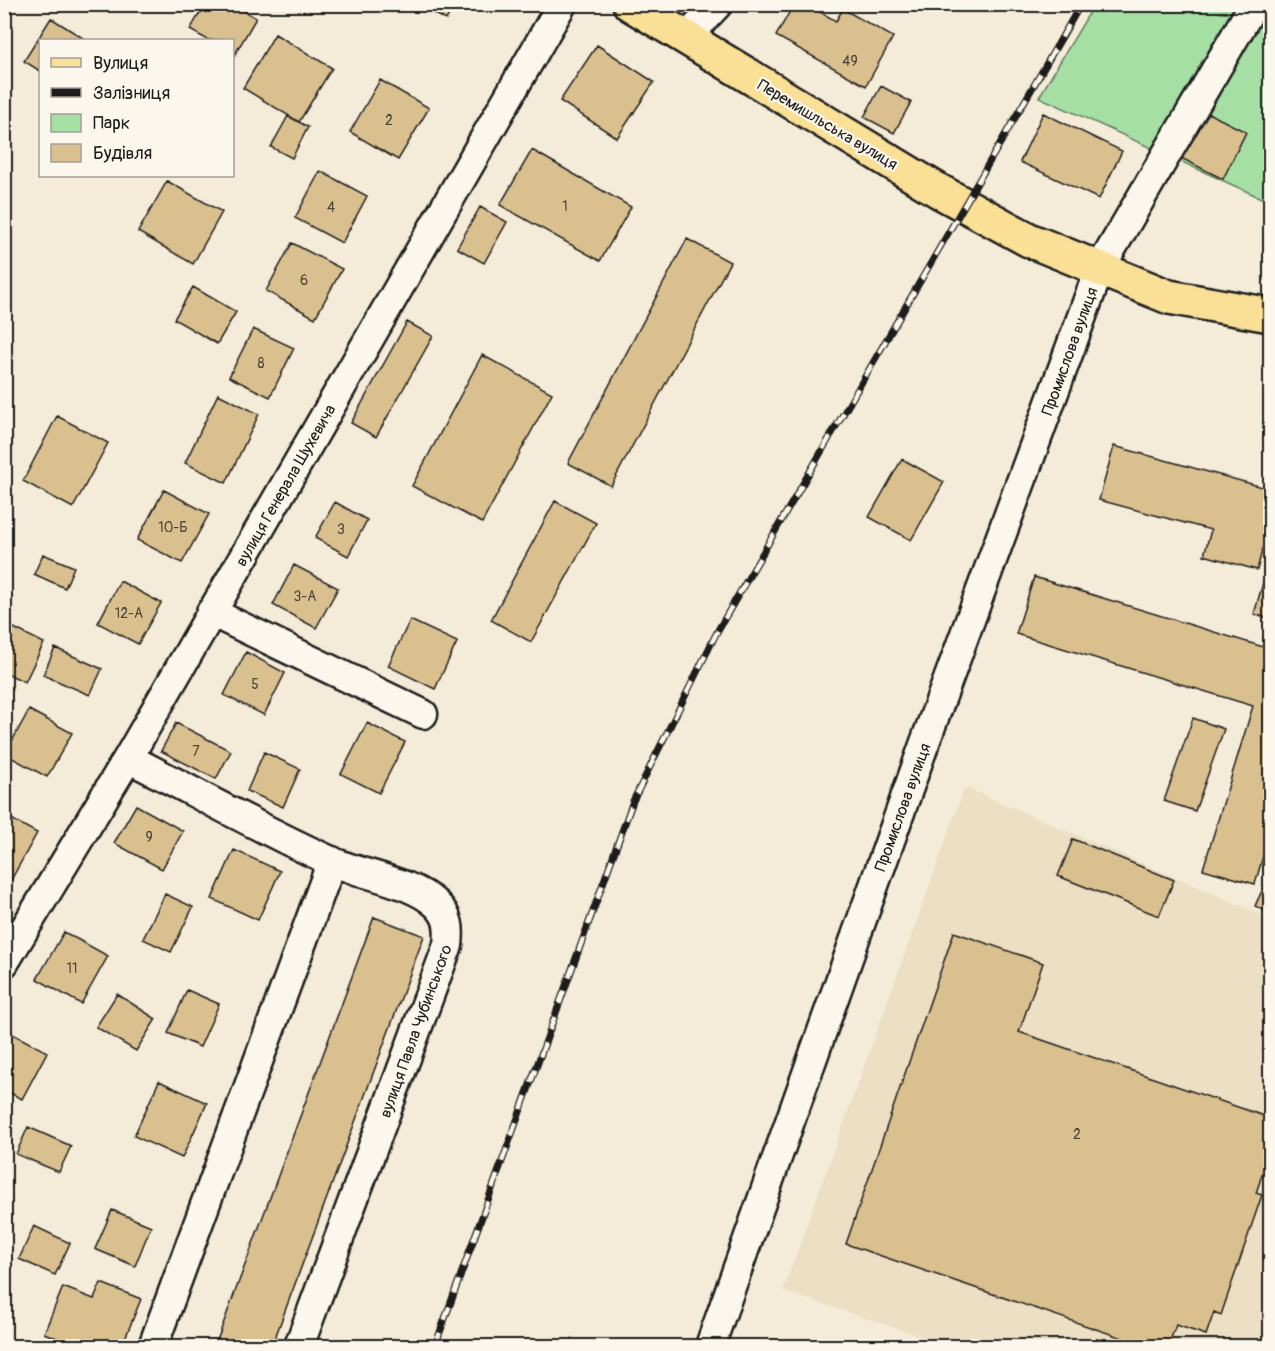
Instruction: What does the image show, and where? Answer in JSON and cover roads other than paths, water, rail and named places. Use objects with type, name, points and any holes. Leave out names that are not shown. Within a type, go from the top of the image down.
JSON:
[{"type":"main road","name":"Перемишльська вулиця","points":[[630,4],[939,190],[1029,240],[1169,297],[1270,315]]},
{"type":"street","name":"вулиця Генерала Шухевича","points":[[4,963],[128,758],[562,4]]},
{"type":"street","points":[[686,38],[718,4]]},
{"type":"street","name":"Промислова вулиця","points":[[710,1347],[928,734],[1098,270],[1254,4]]},
{"type":"street","points":[[211,612],[423,714]]},
{"type":"street","name":"вулиця Павла Чубинського","points":[[128,758],[332,861],[421,893],[436,904],[447,917],[450,931],[448,945],[299,1347]]},
{"type":"street","points":[[153,1347],[332,861]]},
{"type":"railway","points":[[435,1346],[633,801],[718,630],[1081,4]]}]
